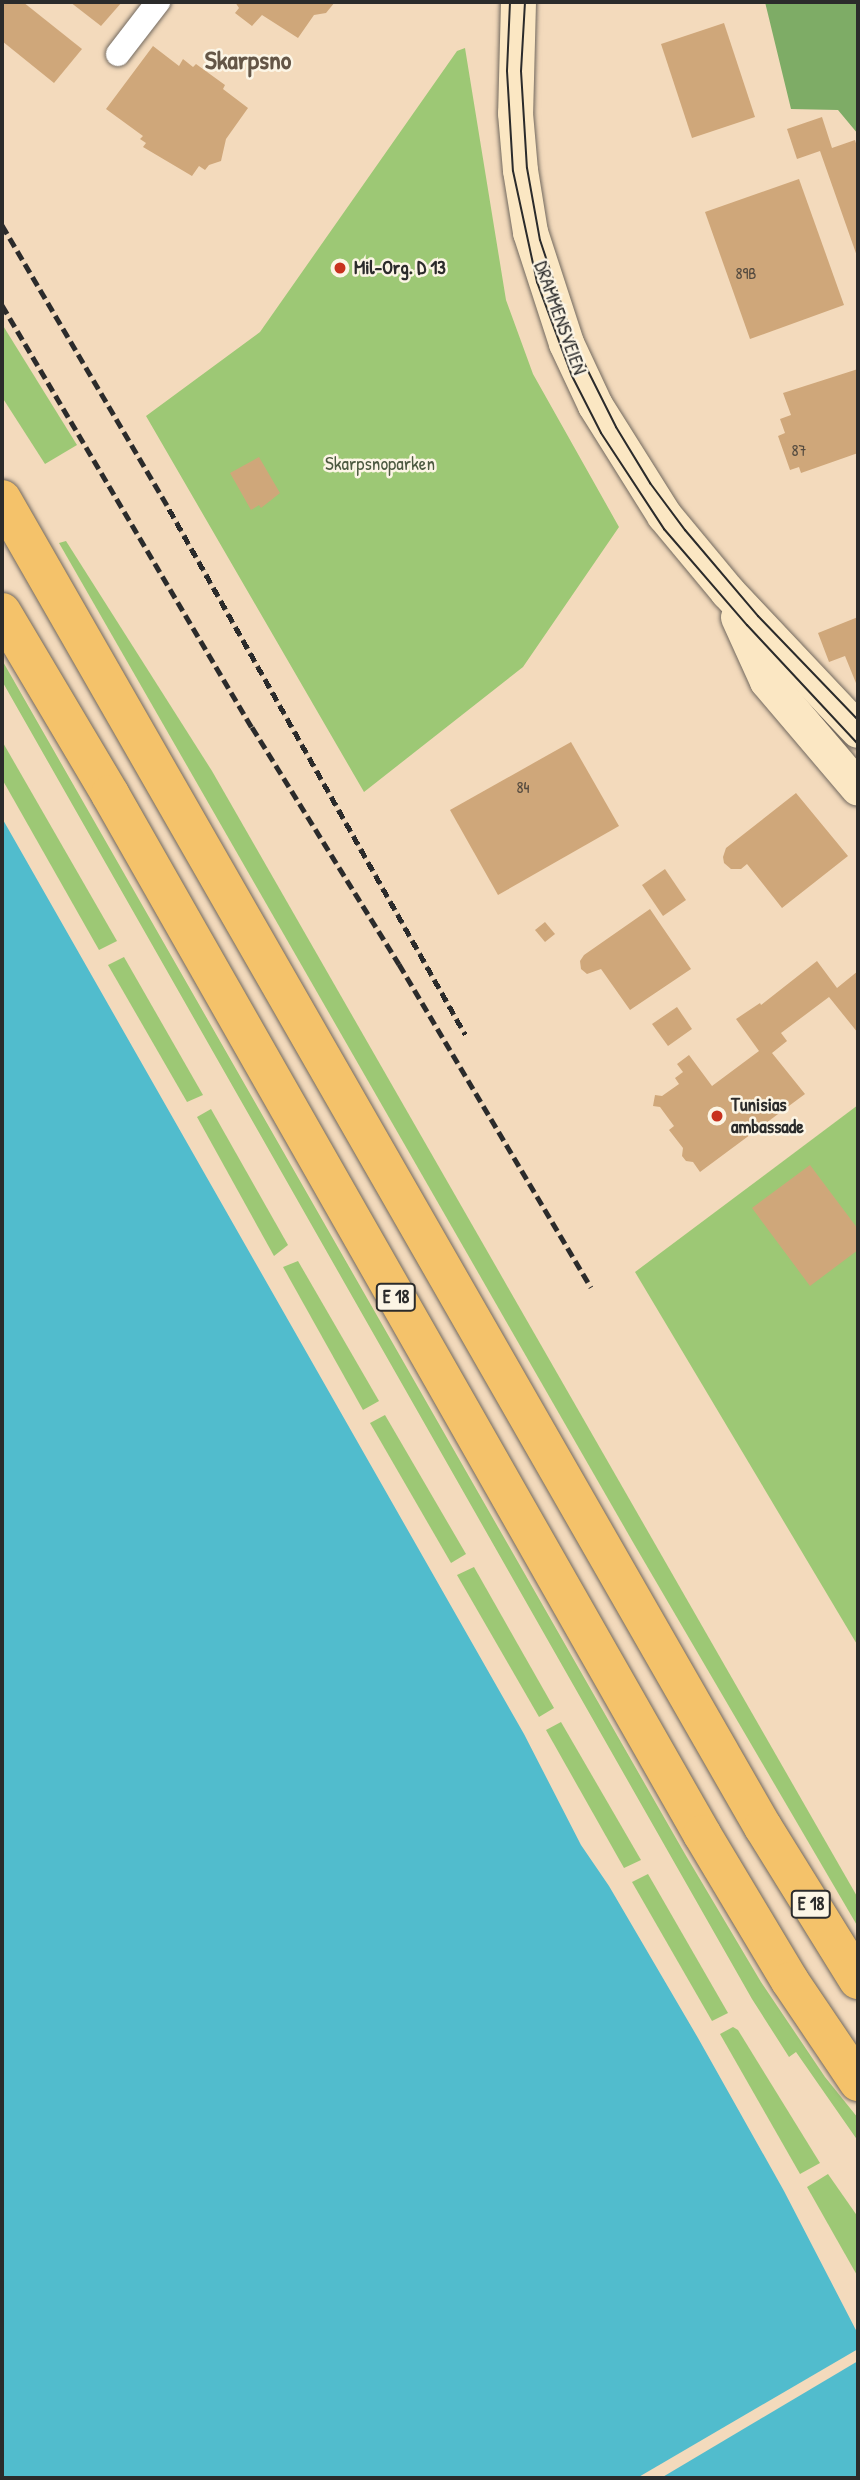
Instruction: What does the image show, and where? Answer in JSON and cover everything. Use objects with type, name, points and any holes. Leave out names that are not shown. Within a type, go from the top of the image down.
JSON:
[{"type":"highway","name":"E 18","points":[[2,499],[763,1827],[858,1980]]},
{"type":"highway","name":"E 18","points":[[2,612],[110,794],[716,1858],[790,1981],[858,2082]]},
{"type":"street","points":[[118,54],[158,2]]},
{"type":"street","name":"DRAMMENSVEIEN","points":[[518,2],[515,113],[520,170],[530,232],[548,294],[576,365],[624,455],[664,515],[727,591],[858,730]]},
{"type":"street","name":"DRAMMENSVEIEN","points":[[727,591],[767,681],[858,788]]},
{"type":"green space","points":[[765,2],[858,2],[858,134],[838,110],[791,109]]},
{"type":"green space","name":"Skarpsnoparken","points":[[465,48],[506,300],[533,374],[619,527],[523,667],[364,792],[146,416],[260,332],[457,51]]},
{"type":"green space","points":[[2,324],[77,445],[45,464],[2,397]]},
{"type":"green space","points":[[66,541],[212,771],[858,1898],[858,1927],[634,1544],[59,543]]},
{"type":"green space","points":[[2,660],[685,1854],[761,1982],[825,2077],[858,2118],[858,2141],[796,2052],[789,2057],[752,1999],[2,681]]},
{"type":"green space","points":[[2,741],[117,941],[99,950],[2,779]]},
{"type":"green space","points":[[124,957],[203,1095],[187,1102],[108,965]]},
{"type":"green space","points":[[858,1105],[858,1646],[635,1272]]},
{"type":"green space","points":[[211,1109],[288,1245],[274,1256],[197,1117]]},
{"type":"green space","points":[[298,1261],[379,1401],[363,1410],[283,1267]]},
{"type":"green space","points":[[385,1415],[466,1554],[451,1563],[370,1423]]},
{"type":"green space","points":[[474,1567],[554,1708],[539,1717],[457,1575]]},
{"type":"green space","points":[[561,1722],[641,1860],[624,1868],[546,1730]]},
{"type":"green space","points":[[648,1874],[728,2013],[712,2021],[632,1882]]},
{"type":"green space","points":[[733,2027],[738,2030],[820,2163],[800,2174],[720,2034]]},
{"type":"green space","points":[[828,2174],[858,2217],[858,2277],[807,2187]]},
{"type":"water","points":[[2,818],[524,1734],[581,1845],[609,1886],[698,2038],[784,2191],[858,2334],[858,2478],[2,2478]]},
{"type":"pier","points":[[858,2349],[858,2361],[661,2478],[637,2478]]},
{"type":"building","points":[[2,2],[23,2],[82,49],[54,83],[2,41]]},
{"type":"building","points":[[70,2],[122,2],[101,26]]},
{"type":"building","points":[[235,2],[335,2],[326,13],[314,15],[298,38],[262,15],[252,26],[235,13],[239,8]]},
{"type":"building","points":[[724,23],[755,117],[692,138],[661,44]]},
{"type":"building","points":[[153,46],[179,66],[183,59],[193,67],[196,64],[225,85],[223,89],[248,108],[226,139],[221,161],[209,165],[205,170],[199,166],[192,176],[143,147],[146,143],[140,139],[143,136],[106,109]]},
{"type":"building","points":[[822,117],[832,148],[855,140],[858,150],[858,259],[820,151],[797,159],[787,129]]},
{"type":"building","points":[[799,179],[844,305],[750,339],[705,212]]},
{"type":"building","points":[[858,369],[858,453],[801,473],[799,467],[790,470],[778,436],[785,433],[780,419],[791,415],[783,393]]},
{"type":"building","points":[[259,457],[280,493],[261,508],[259,505],[251,510],[230,473]]},
{"type":"building","points":[[858,617],[858,688],[845,656],[829,662],[818,633]]},
{"type":"building","points":[[571,742],[619,826],[498,895],[450,810]]},
{"type":"building","points":[[796,793],[848,856],[782,908],[747,864],[741,869],[731,869],[724,863],[723,857],[726,848]]},
{"type":"building","points":[[665,869],[686,900],[663,916],[642,885]]},
{"type":"building","points":[[650,909],[691,969],[630,1010],[601,969],[587,974],[581,969],[580,961],[584,955]]},
{"type":"building","points":[[545,922],[555,934],[545,942],[535,930]]},
{"type":"building","points":[[817,961],[837,988],[858,971],[858,1033],[829,997],[781,1033],[787,1041],[772,1053],[805,1094],[700,1172],[693,1162],[686,1161],[682,1156],[683,1148],[669,1130],[674,1126],[660,1107],[653,1106],[655,1095],[662,1096],[679,1084],[675,1078],[683,1072],[677,1064],[689,1055],[712,1086],[759,1051],[736,1019],[760,1003],[761,1005]]},
{"type":"building","points":[[677,1007],[692,1029],[668,1046],[652,1024]]},
{"type":"building","points":[[810,1165],[858,1229],[858,1250],[810,1286],[752,1208]]},
{"type":"tram line","points":[[510,2],[507,71],[513,171],[537,282],[572,376],[601,433],[664,529],[747,625],[858,744]]},
{"type":"tram line","points":[[525,2],[521,71],[527,168],[540,240],[575,345],[616,427],[650,483],[685,530],[758,616],[858,720]]},
{"type":"railway","points":[[2,225],[169,509],[465,1034]]},
{"type":"railway","points":[[2,305],[252,727],[399,964],[591,1287]]},
{"type":"place","name":"Mil-Org. D 13","points":[[340,268]]},
{"type":"place","name":"Tunisias ambassade","points":[[717,1116]]},
{"type":"district","name":"Skarpsno","points":[[248,60]]}]
